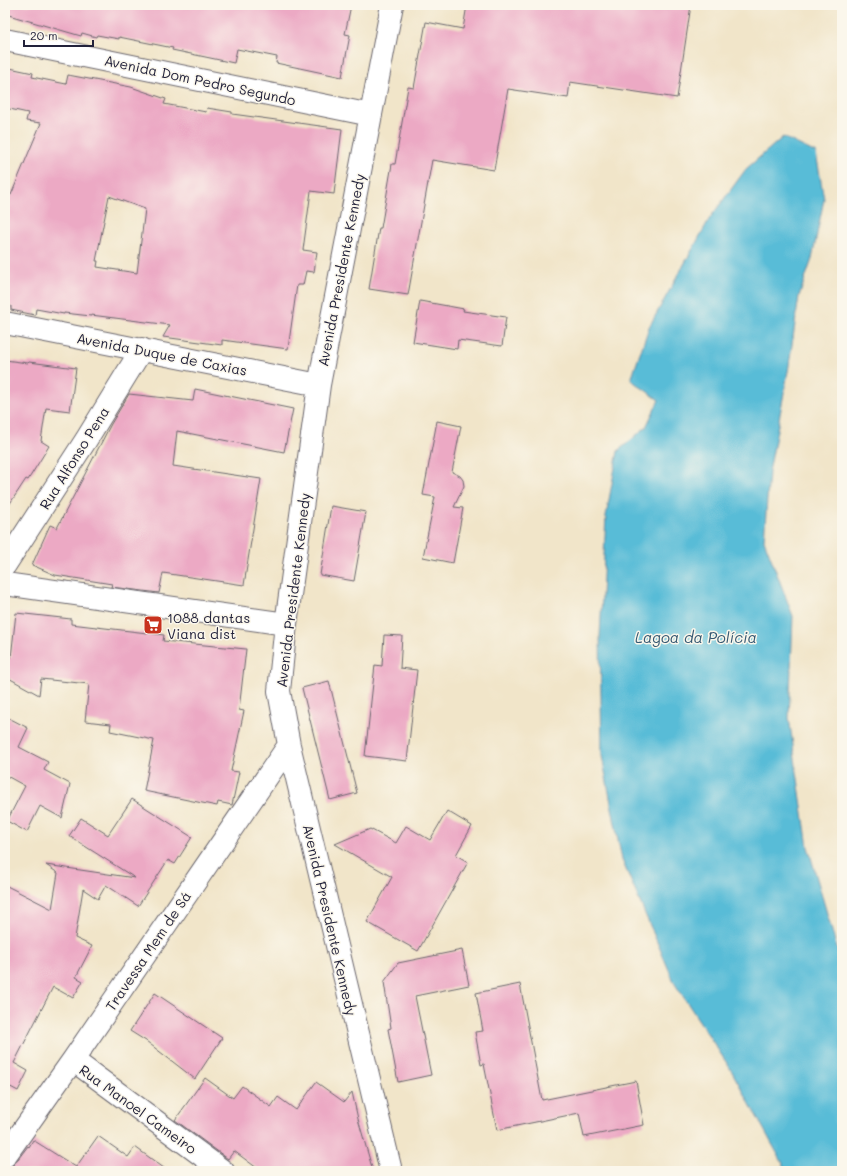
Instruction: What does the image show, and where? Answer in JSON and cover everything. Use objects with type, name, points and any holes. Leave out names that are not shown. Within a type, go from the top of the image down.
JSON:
[{"type":"street","name":"Avenida Presidente Kennedy","points":[[391,1171],[289,745],[279,691],[286,624],[319,385],[392,5]]},
{"type":"street","name":"Avenida Dom Pedro Segundo","points":[[5,40],[372,115]]},
{"type":"street","name":"Avenida Duque de Caxias","points":[[5,323],[319,385]]},
{"type":"street","name":"Rua Alfonso Pena","points":[[5,566],[86,440],[142,349]]},
{"type":"street","points":[[5,584],[286,624]]},
{"type":"street","name":"Travessa Mem de Sá","points":[[5,1156],[73,1060],[289,745]]},
{"type":"street","name":"Rua Manoel Cameiro","points":[[73,1060],[223,1171]]},
{"type":"water","name":"Lagoa da Polícia","points":[[783,137],[816,153],[824,199],[812,259],[799,296],[788,372],[769,472],[764,540],[793,616],[789,718],[808,847],[842,966],[842,1171],[787,1171],[730,1068],[675,984],[622,860],[602,756],[600,636],[606,516],[618,451],[646,427],[659,400],[631,380],[649,327],[710,218],[746,169]]},
{"type":"building","points":[[5,5],[351,5],[345,34],[350,35],[342,77],[276,63],[277,57],[237,49],[234,63],[119,37],[119,39],[97,35],[96,37],[82,33],[81,36],[5,14]]},
{"type":"building","points":[[467,5],[691,5],[677,98],[570,82],[568,98],[508,89],[494,170],[432,160],[408,295],[369,289],[379,228],[381,228],[392,164],[395,164],[408,87],[414,88],[426,22],[463,29]]},
{"type":"building","points":[[5,67],[33,73],[32,77],[66,84],[68,75],[131,87],[166,99],[164,104],[206,112],[207,108],[232,112],[232,114],[342,129],[334,194],[311,191],[303,250],[317,252],[314,272],[306,271],[303,285],[297,285],[288,349],[222,340],[222,345],[163,337],[170,325],[91,315],[64,314],[36,309],[35,315],[11,310],[11,306],[5,305],[5,209],[8,195],[11,195],[41,123],[26,121],[28,113],[5,108]],"holes":[[[109,196],[145,209],[137,273],[97,267],[98,261],[96,261]]]},
{"type":"building","points":[[420,301],[464,309],[463,311],[506,317],[502,346],[458,340],[457,349],[413,342]]},
{"type":"building","points":[[5,360],[76,368],[70,411],[46,408],[41,441],[49,446],[28,480],[26,479],[5,511]]},
{"type":"building","points":[[195,389],[293,409],[284,452],[177,431],[173,466],[261,479],[244,585],[163,573],[159,593],[111,587],[112,584],[55,575],[32,565],[50,525],[57,528],[111,424],[129,394],[193,401]]},
{"type":"building","points":[[437,421],[461,426],[452,472],[460,476],[463,480],[464,486],[454,507],[463,508],[453,563],[423,557],[435,497],[423,495]]},
{"type":"building","points":[[331,506],[366,512],[354,581],[320,575]]},
{"type":"building","points":[[16,613],[71,619],[71,624],[164,635],[163,641],[246,649],[239,710],[244,711],[231,771],[239,772],[232,805],[218,802],[217,806],[144,791],[154,740],[110,731],[111,724],[85,721],[89,684],[41,679],[39,695],[5,676],[5,655],[11,658]]},
{"type":"building","points":[[384,635],[402,636],[400,668],[417,670],[407,761],[365,756],[375,665],[382,666]]},
{"type":"building","points":[[329,681],[357,793],[330,800],[302,688]]},
{"type":"building","points":[[5,716],[28,728],[19,747],[48,762],[44,770],[70,784],[62,818],[40,806],[27,832],[7,821],[25,786],[5,775]]},
{"type":"building","points":[[132,799],[192,837],[175,864],[168,860],[138,906],[106,885],[98,899],[83,889],[75,938],[92,946],[76,977],[83,981],[73,998],[53,987],[14,1063],[28,1071],[18,1091],[5,1084],[5,885],[52,909],[58,873],[46,865],[135,878],[69,836],[81,818],[108,835]]},
{"type":"building","points":[[447,811],[472,826],[456,855],[468,862],[418,951],[367,922],[392,877],[335,844],[370,829],[396,843],[406,826],[430,840]]},
{"type":"building","points":[[462,950],[469,985],[415,996],[431,1075],[398,1082],[388,1029],[391,1028],[384,982],[398,963]]},
{"type":"building","points":[[520,984],[542,1100],[636,1081],[644,1125],[584,1137],[579,1113],[497,1130],[484,1064],[481,1065],[475,1032],[483,1031],[476,993]]},
{"type":"building","points":[[155,993],[222,1038],[195,1079],[146,1041],[130,1031]]},
{"type":"building","points":[[205,1078],[233,1098],[242,1086],[271,1107],[278,1097],[296,1110],[316,1082],[344,1102],[352,1092],[373,1171],[261,1171],[234,1151],[228,1159],[175,1120]]},
{"type":"building","points":[[98,1136],[128,1157],[135,1147],[168,1171],[5,1171],[5,1168],[11,1167],[15,1163],[33,1140],[76,1167]]},
{"type":"place","name":"1088 dantas Viana dist","points":[[153,625]]}]
